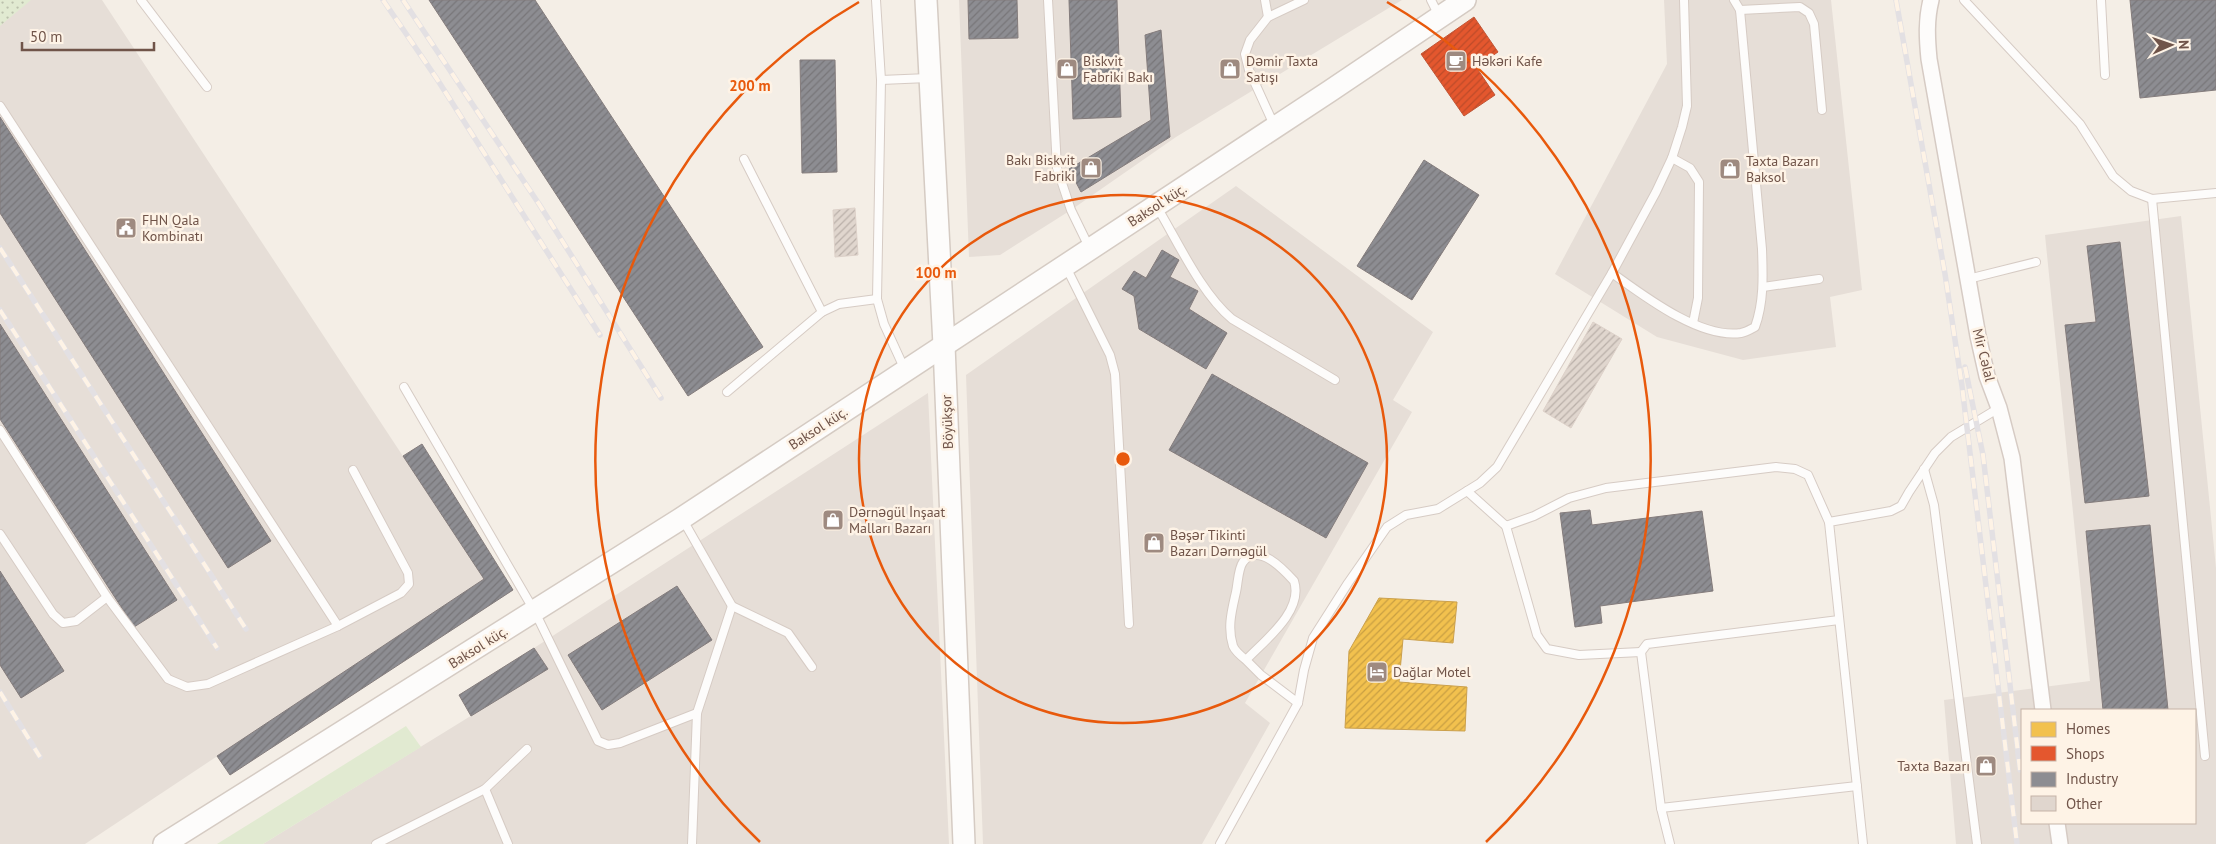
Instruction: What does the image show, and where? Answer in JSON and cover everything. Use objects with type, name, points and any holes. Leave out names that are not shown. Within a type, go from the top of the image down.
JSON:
[{"type":"main road","name":"Böyükşor","points":[[926,0],[944,345],[964,844]]},
{"type":"main road","name":"Baksol küç.","points":[[164,844],[682,518],[1275,126],[1435,8],[1465,0]]},
{"type":"street","name":"Mir Cəlal","points":[[1931,0],[1926,34],[1968,279],[1986,368],[2012,458],[2043,709]]},
{"type":"street","points":[[2057,824],[2060,844]]},
{"type":"lane","points":[[141,0],[207,88]]},
{"type":"lane","points":[[876,0],[881,80],[877,299],[884,324],[905,371]]},
{"type":"lane","points":[[1048,0],[1057,168],[1071,210],[1090,249]]},
{"type":"lane","points":[[1265,0],[1268,17]]},
{"type":"lane","points":[[1275,126],[1249,70],[1245,54],[1250,40],[1268,17],[1304,0]]},
{"type":"lane","points":[[1220,844],[1298,702],[1313,638],[1348,582],[1387,527],[1406,515],[1438,509],[1480,483],[1497,467],[1612,273],[1656,192],[1672,158],[1682,127],[1687,106],[1684,0]]},
{"type":"lane","points":[[1612,273],[1660,308],[1693,323],[1722,333],[1742,333],[1755,327],[1760,315],[1763,288],[1762,249],[1740,10],[1734,0]]},
{"type":"lane","points":[[1964,0],[2080,124],[2113,176],[2130,191],[2152,199],[2216,193]]},
{"type":"lane","points":[[2102,0],[2105,74]]},
{"type":"lane","points":[[1740,10],[1800,7],[1809,13],[1814,24],[1822,110]]},
{"type":"lane","points":[[881,80],[930,78]]},
{"type":"lane","points":[[0,106],[338,626]]},
{"type":"lane","points":[[1672,158],[1690,168],[1699,182],[1698,298],[1693,323]]},
{"type":"lane","points":[[744,159],[822,312]]},
{"type":"lane","points":[[2152,199],[2205,756]]},
{"type":"lane","points":[[1156,205],[1220,309],[1232,319],[1335,380]]},
{"type":"lane","points":[[1968,279],[2036,262]]},
{"type":"lane","points":[[1065,266],[1110,355],[1114,374],[1129,624]]},
{"type":"lane","points":[[1763,288],[1819,280]]},
{"type":"lane","points":[[727,392],[822,312],[839,304],[877,299]]},
{"type":"lane","points":[[404,387],[535,612],[598,741],[608,745],[620,743],[697,713]]},
{"type":"lane","points":[[1829,522],[1891,511],[1901,506],[1935,453],[1951,437],[1999,408]]},
{"type":"lane","points":[[0,430],[107,597],[168,679],[188,687],[208,684],[338,626],[401,593],[409,584],[408,573],[354,470]]},
{"type":"lane","points":[[1506,526],[1534,516],[1569,498],[1606,488],[1776,467],[1795,468],[1808,475],[1829,522],[1863,844]]},
{"type":"lane","points":[[1924,469],[1934,505],[1977,844]]},
{"type":"lane","points":[[1467,491],[1506,526],[1537,635],[1547,649],[1579,655],[1641,652]]},
{"type":"lane","points":[[682,518],[732,606],[788,633],[812,667]]},
{"type":"lane","points":[[0,534],[53,614],[63,623],[76,621],[107,597]]},
{"type":"lane","points":[[1246,660],[1275,633],[1287,614],[1295,596],[1294,581],[1283,569],[1266,557],[1259,555],[1250,556],[1242,563],[1229,632],[1234,648],[1246,660],[1261,675],[1298,702]]},
{"type":"lane","points":[[692,844],[697,713],[732,606]]},
{"type":"lane","points":[[1670,844],[1661,808],[1641,652],[1647,644],[1839,620]]},
{"type":"lane","points":[[376,844],[485,789],[527,749]]},
{"type":"lane","points":[[1661,808],[1857,786]]},
{"type":"lane","points":[[485,789],[508,844]]},
{"type":"shaded area","name":"FHN Qala Kombinatı","points":[[0,0],[102,0],[484,579],[85,844],[0,844]]},
{"type":"shaded area","name":"Biskvit Fabriki Bakı","points":[[959,0],[1402,0],[1176,137],[1071,210],[1000,255],[969,257]]},
{"type":"shaded area","name":"Taxta Bazarı Baksol","points":[[1664,0],[1831,0],[1862,290],[1830,297],[1836,347],[1743,360],[1657,337],[1555,274],[1667,64]]},
{"type":"shaded area","name":"Bəşər Tikinti Bazarı Dərnəgül","points":[[1236,186],[1433,332],[1393,400],[1412,412],[1245,703],[1270,723],[1202,844],[983,844],[966,375]]},
{"type":"shaded area","points":[[2181,216],[2216,568],[2216,844],[1956,844],[1944,700],[2090,681],[2045,235]]},
{"type":"shaded area","name":"Dərnəgül İnşaat Malları Bazarı","points":[[928,393],[949,844],[263,844],[547,669],[534,648]]},
{"type":"green space","points":[[0,0],[31,0],[0,26]]},
{"type":"green space","points":[[406,726],[421,747],[263,844],[217,844]]},
{"type":"building: Homes","points":[[1379,598],[1457,602],[1453,643],[1403,639],[1399,682],[1467,687],[1465,731],[1345,728],[1349,651]]},
{"type":"building: Shops","name":"Həkəri Kafe","points":[[1474,17],[1498,52],[1476,67],[1495,95],[1464,116],[1421,54]]},
{"type":"building: Industry","points":[[429,0],[535,0],[763,347],[688,396]]},
{"type":"building: Industry","points":[[968,0],[1017,0],[1018,38],[969,39]]},
{"type":"building: Industry","points":[[1069,0],[1117,0],[1121,117],[1073,119]]},
{"type":"building: Industry","points":[[2130,0],[2216,0],[2216,90],[2140,98]]},
{"type":"building: Industry","points":[[1161,30],[1170,137],[1081,192],[1069,169],[1151,120],[1145,35]]},
{"type":"building: Industry","points":[[800,60],[835,60],[837,172],[802,173]]},
{"type":"building: Industry","points":[[0,117],[271,541],[228,568],[0,213]]},
{"type":"building: Industry","points":[[1424,160],[1479,195],[1412,300],[1357,266]]},
{"type":"building: Industry","points":[[2120,242],[2149,496],[2085,503],[2065,325],[2096,322],[2087,246]]},
{"type":"building: Industry","points":[[1162,250],[1179,260],[1170,277],[1198,291],[1189,309],[1227,333],[1206,369],[1139,329],[1134,296],[1122,289],[1134,271],[1146,278]]},
{"type":"building: Industry","points":[[0,324],[177,600],[134,627],[0,419]]},
{"type":"building: Industry","points":[[1212,374],[1368,463],[1326,538],[1169,450]]},
{"type":"building: Industry","points":[[422,444],[513,590],[230,775],[217,756],[484,579],[403,456]]},
{"type":"building: Industry","points":[[1590,510],[1592,525],[1702,511],[1713,591],[1600,606],[1602,623],[1575,627],[1560,513]]},
{"type":"building: Industry","points":[[2150,525],[2168,709],[2103,709],[2086,531]]},
{"type":"building: Industry","points":[[0,571],[64,671],[21,698],[0,665]]},
{"type":"building: Industry","points":[[677,586],[712,640],[602,710],[568,655]]},
{"type":"building: Industry","points":[[534,648],[548,669],[471,716],[459,695]]},
{"type":"building: Other","points":[[855,208],[858,255],[835,257],[833,210]]},
{"type":"building: Other","points":[[1593,322],[1622,339],[1571,428],[1543,411]]},
{"type":"railway","points":[[383,0],[437,79],[600,335]]},
{"type":"railway","points":[[403,0],[539,204],[661,398]]},
{"type":"railway","points":[[1896,0],[1945,274],[1962,386],[2017,844]]},
{"type":"railway","points":[[0,248],[246,629]]},
{"type":"railway","points":[[0,310],[217,648]]},
{"type":"railway","points":[[1965,367],[1983,455],[2020,770]]},
{"type":"railway","points":[[0,692],[40,757]]},
{"type":"place","name":"Həkəri Kafe","points":[[1456,61]]},
{"type":"place","name":"Biskvit Fabriki Bakı","points":[[1067,69]]},
{"type":"place","name":"Dəmir Taxta Satışı","points":[[1230,69]]},
{"type":"place","name":"Bakı Biskvit Fabriki","points":[[1091,168]]},
{"type":"place","name":"Taxta Bazarı Baksol","points":[[1730,169]]},
{"type":"place","name":"FHN Qala Kombinatı","points":[[126,228]]},
{"type":"place","name":"Dərnəgül İnşaat Malları Bazarı","points":[[833,520]]},
{"type":"place","name":"Bəşər Tikinti Bazarı Dərnəgül","points":[[1154,543]]},
{"type":"place","name":"Dağlar Motel","points":[[1377,672]]},
{"type":"place","name":"Taxta Bazarı","points":[[1986,766]]}]
